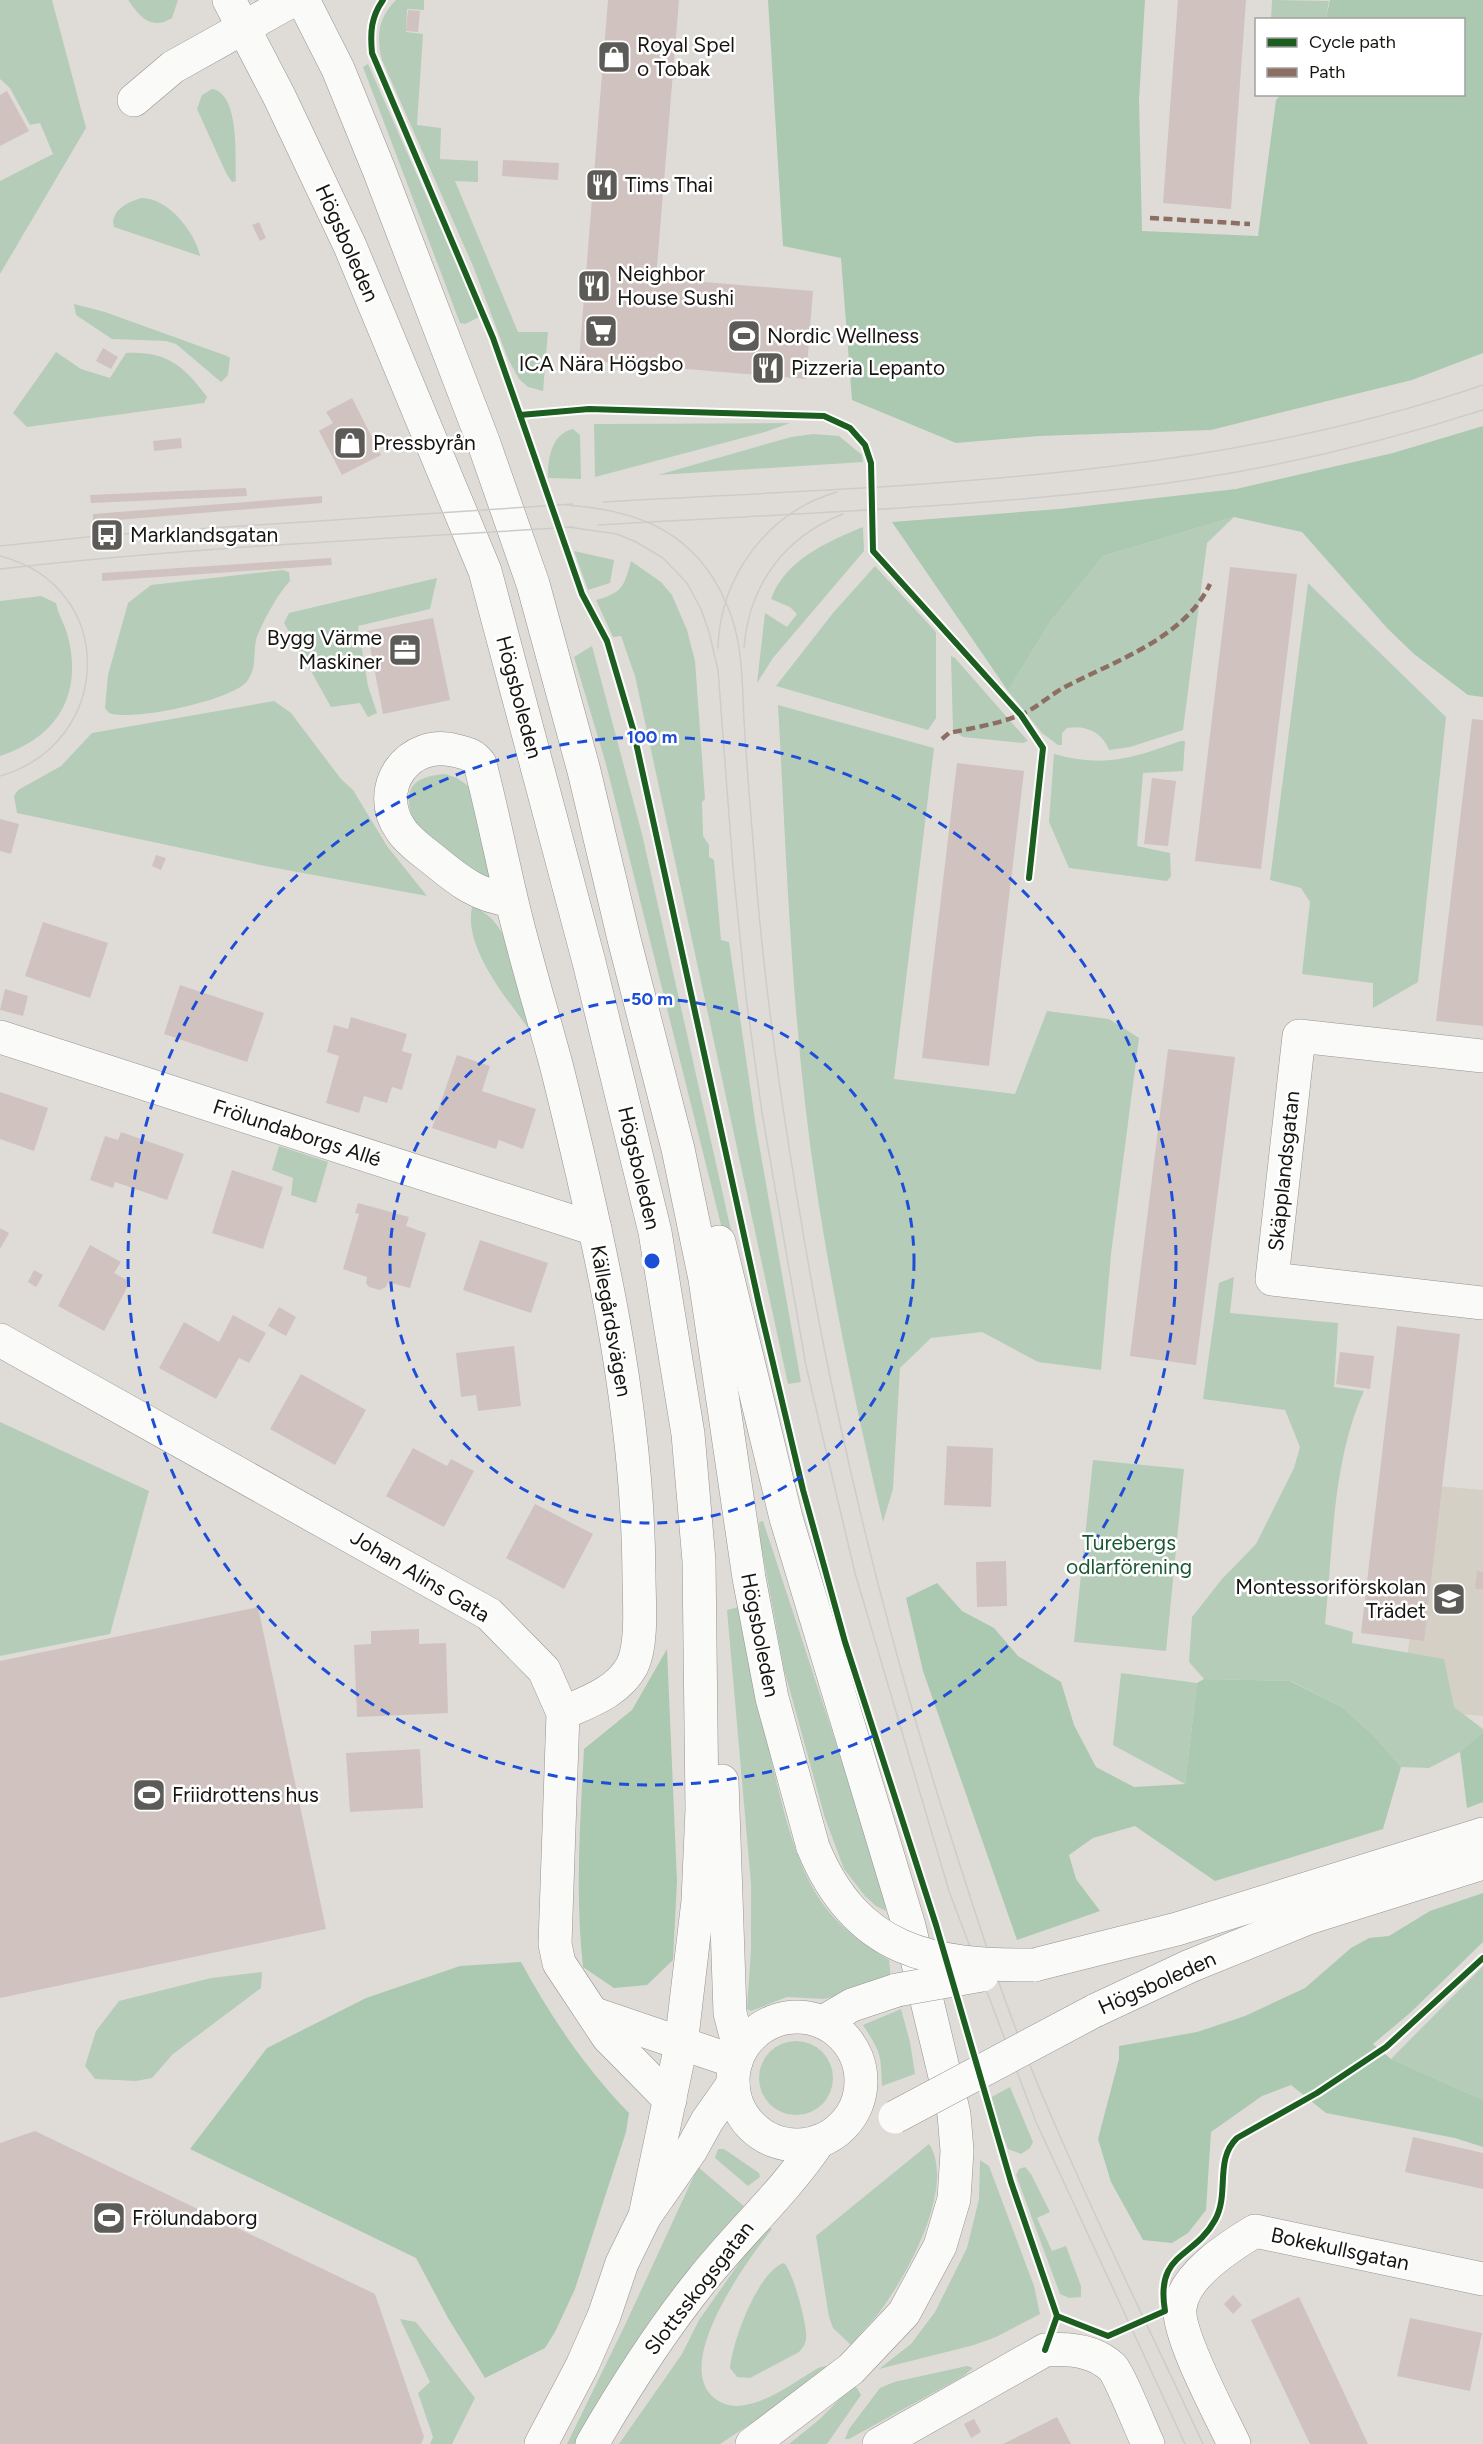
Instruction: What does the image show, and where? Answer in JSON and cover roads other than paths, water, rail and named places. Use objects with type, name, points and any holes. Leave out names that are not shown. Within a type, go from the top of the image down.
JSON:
[{"type":"main road","points":[[134,100],[237,14],[293,0]]},
{"type":"main road","name":"Högsboleden","points":[[303,0],[338,69],[421,274],[533,584],[584,771],[678,1149],[705,1279],[749,1578],[772,1698],[813,1847],[823,1871],[852,1912],[870,1928],[897,1944],[930,1957],[955,1963],[1034,1965]]},
{"type":"main road","name":"Högsboleden","points":[[237,14],[350,246],[485,571],[589,962],[655,1232],[688,1434],[704,1501],[714,1599],[730,2013],[739,2108],[758,2132],[772,2140],[804,2145],[830,2134],[896,2117],[1094,2011],[1190,1966],[1308,1918],[1483,1863]]},
{"type":"main road","name":"Källegårdsvägen","points":[[511,900],[494,898],[462,884],[399,828],[393,815],[393,786],[399,770],[417,753],[442,748],[475,757],[480,764],[511,900],[556,1067],[595,1228],[630,1435],[637,1505],[639,1626],[633,1663],[623,1680],[601,1696],[563,1713]]},
{"type":"main road","name":"Högsboleden","points":[[646,1023],[696,1148],[786,1518],[909,1926],[954,2114],[957,2151],[954,2199],[940,2246],[904,2313],[852,2369],[752,2444]]},
{"type":"main road","name":"Skäpplandsgatan","points":[[1483,1056],[1299,1036],[1272,1279],[1483,1303]]},
{"type":"main road","name":"Frölundaborgs Allé","points":[[0,1037],[595,1228]]},
{"type":"main road","name":"Johan Alins Gata","points":[[0,1340],[489,1614],[544,1670],[563,1713],[555,1944],[564,1972],[595,2014],[608,2037],[670,2100]]},
{"type":"main road","name":"Högsboleden","points":[[681,2046],[698,1901],[702,1809],[699,1561],[688,1434]]},
{"type":"main road","name":"Högsboleden","points":[[823,2022],[852,2005],[897,1990],[1034,1965],[1177,1929],[1483,1834]]},
{"type":"main road","points":[[595,2014],[736,2066]]},
{"type":"main road","points":[[541,2444],[582,2366],[604,2316],[627,2252],[645,2216],[755,2032],[776,2020],[799,2017],[823,2022],[846,2040],[860,2066],[861,2088],[858,2102],[830,2134]]},
{"type":"main road","points":[[645,2216],[681,2046]]},
{"type":"main road","name":"Slottsskogsgatan","points":[[592,2444],[643,2360],[701,2281],[830,2134]]},
{"type":"main road","name":"Bokekullsgatan","points":[[1234,2444],[1179,2317],[1180,2306],[1198,2275],[1220,2254],[1255,2231],[1483,2279]]},
{"type":"main road","points":[[879,2444],[1045,2350],[1064,2348],[1084,2352],[1113,2368],[1148,2444]]},
{"type":"tram line","points":[[603,502],[936,483],[1048,474],[1158,460],[1268,442],[1376,417],[1483,385]]},
{"type":"tram line","points":[[598,525],[930,506],[1129,488],[1219,475],[1308,458],[1396,436],[1483,410]]},
{"type":"tram line","points":[[718,648],[721,622],[728,596],[738,573],[752,551],[769,531],[789,515],[837,492]]},
{"type":"tram line","points":[[0,546],[107,535],[573,504]]},
{"type":"tram line","points":[[566,505],[593,508],[642,520],[682,543],[700,560],[715,580],[732,619],[741,661],[766,982],[787,1136],[826,1357],[871,1555],[924,1750],[979,1925],[1018,2035],[1084,2191],[1203,2444]]},
{"type":"tram line","points":[[744,648],[753,604],[773,566],[803,536],[843,514]]},
{"type":"tram line","points":[[568,527],[617,534],[663,558],[687,583],[701,609],[709,632],[718,670],[733,868],[746,997],[762,1113],[806,1366],[855,1573],[949,1891],[1036,2122],[1185,2444]]},
{"type":"tram line","points":[[0,569],[215,549],[574,527]]},
{"type":"tram line","points":[[0,556],[39,573],[67,599],[83,631],[87,666],[81,701],[65,732],[37,759],[0,776]]},
{"type":"place","name":"Royal Spel o Tobak","points":[[614,57]]},
{"type":"place","name":"Tims Thai","points":[[602,185]]},
{"type":"place","name":"Neighbor House Sushi","points":[[594,286]]},
{"type":"place","name":"ICA Nära Högsbo","points":[[601,331]]},
{"type":"place","name":"Nordic Wellness","points":[[744,336]]},
{"type":"place","name":"Pizzeria Lepanto","points":[[768,368]]},
{"type":"place","name":"Pressbyrån","points":[[350,443]]},
{"type":"place","name":"Marklandsgatan","points":[[107,535]]},
{"type":"place","name":"Bygg Värme Maskiner","points":[[405,650]]},
{"type":"place","name":"Montessoriförskolan Trädet","points":[[1449,1599]]},
{"type":"place","name":"Friidrottens hus","points":[[149,1795]]},
{"type":"place","name":"Frölundaborg","points":[[109,2218]]},
{"type":"park label","name":"Turebergs odlarförening","points":[[1129,1555]]}]
